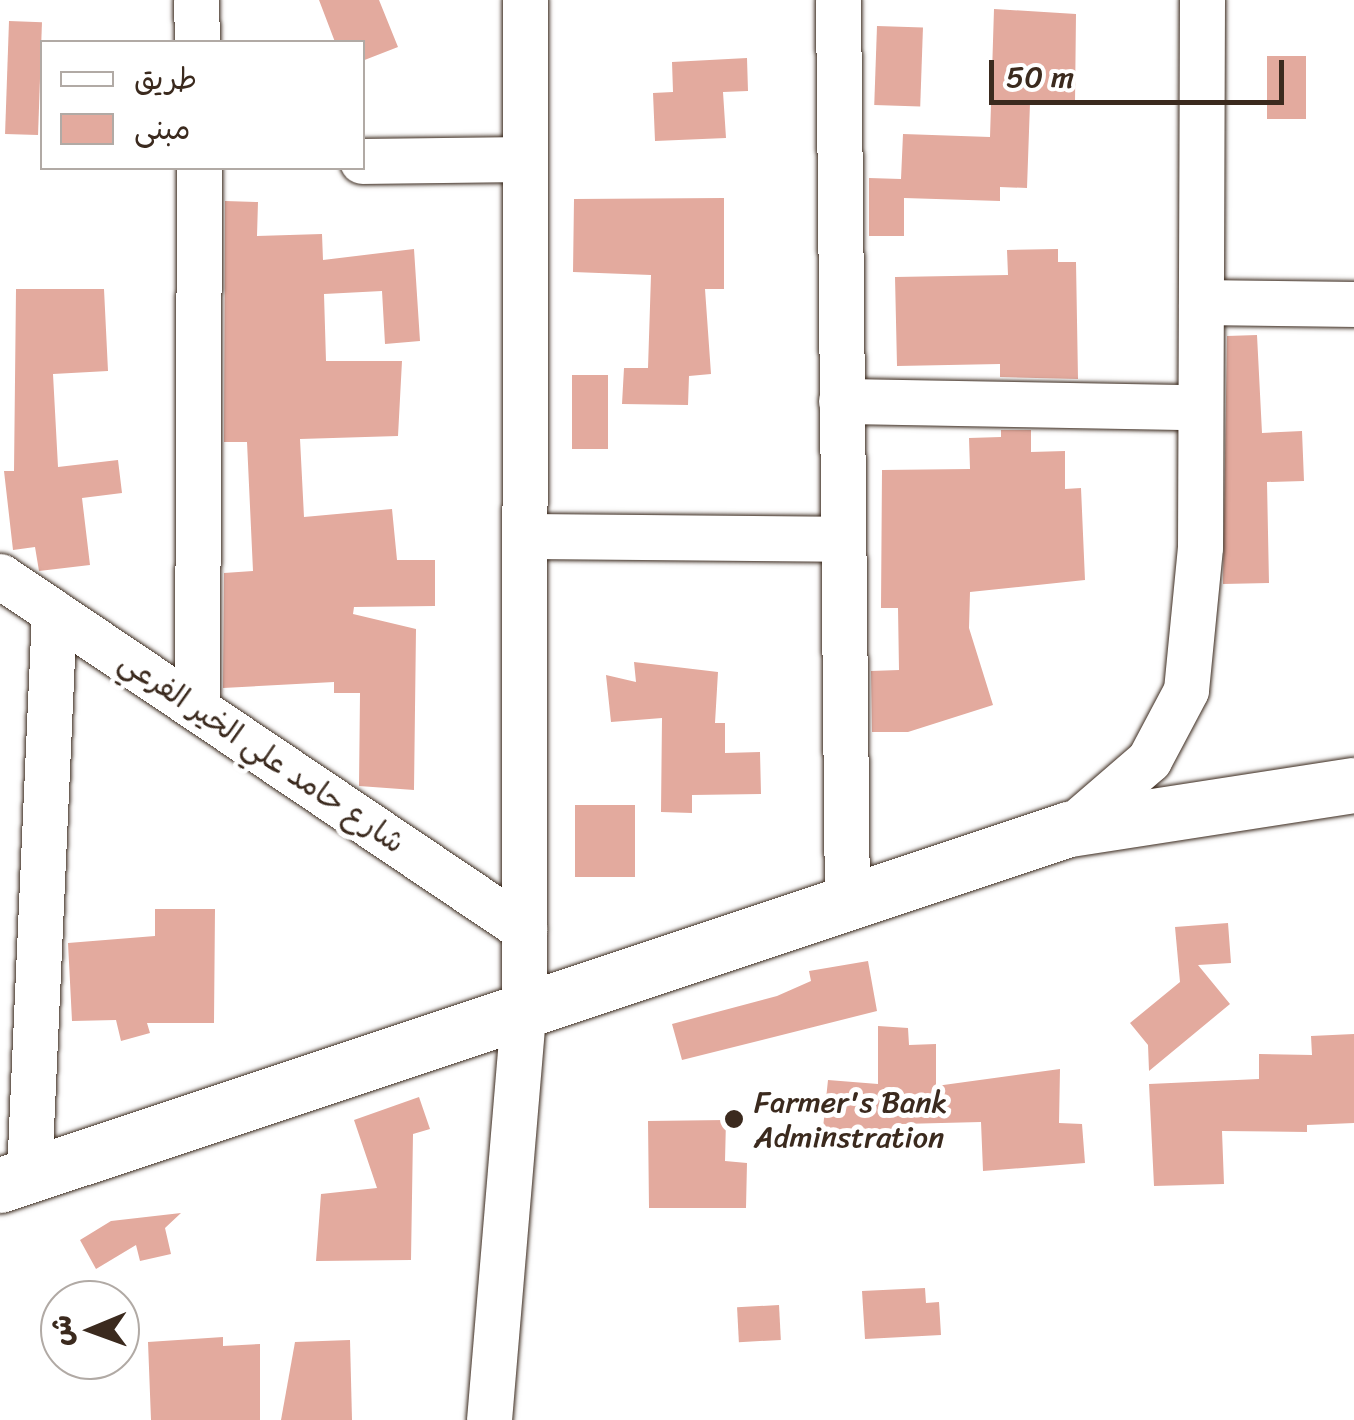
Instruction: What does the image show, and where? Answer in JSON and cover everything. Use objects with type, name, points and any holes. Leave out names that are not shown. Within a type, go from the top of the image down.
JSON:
[{"type":"main road","points":[[15,1179],[847,898],[1069,829],[1354,784]]},
{"type":"street","points":[[196,0],[197,40]]},
{"type":"street","points":[[489,1420],[524,1007],[525,0]]},
{"type":"street","points":[[838,0],[847,898]]},
{"type":"street","points":[[1069,829],[1149,760],[1186,690],[1200,547],[1202,0]]},
{"type":"street","points":[[365,161],[524,159]]},
{"type":"street","points":[[197,708],[200,170]]},
{"type":"street","points":[[1200,302],[1354,304]]},
{"type":"street","points":[[840,401],[1200,407]]},
{"type":"street","points":[[524,536],[842,540]]},
{"type":"street","name":"شارع حامد علي الخير الفرعي","points":[[0,576],[524,929]]},
{"type":"street","points":[[15,1179],[54,613]]},
{"type":"building","points":[[319,0],[379,0],[398,47],[365,60],[365,40],[334,40]]},
{"type":"building","points":[[994,9],[1076,14],[1075,103],[1030,103],[1027,188],[1000,187],[1000,201],[904,198],[904,236],[869,236],[869,178],[901,179],[903,134],[990,137]]},
{"type":"building","points":[[9,21],[42,22],[38,135],[5,134]]},
{"type":"building","points":[[877,26],[923,28],[920,107],[874,105]]},
{"type":"building","points":[[1267,56],[1306,56],[1306,119],[1267,119]]},
{"type":"building","points":[[747,58],[748,91],[723,92],[726,138],[655,141],[653,93],[673,92],[672,62]]},
{"type":"building","points":[[724,198],[724,289],[705,289],[711,374],[689,376],[688,405],[622,404],[624,368],[648,368],[651,275],[573,272],[574,199]]},
{"type":"building","points":[[225,201],[258,202],[257,236],[322,234],[323,260],[414,249],[420,341],[385,344],[382,291],[324,294],[326,361],[402,361],[398,436],[300,439],[304,517],[392,509],[397,560],[435,560],[435,606],[354,607],[353,614],[416,629],[414,790],[359,786],[360,693],[334,693],[334,682],[223,688],[224,573],[253,571],[247,442],[224,442]]},
{"type":"building","points":[[1058,249],[1058,262],[1076,262],[1078,379],[1000,377],[1000,364],[897,366],[895,277],[1008,275],[1007,250]]},
{"type":"building","points":[[16,289],[104,289],[108,371],[53,374],[58,467],[118,460],[122,493],[82,498],[90,565],[39,571],[35,547],[13,550],[4,471],[14,471]]},
{"type":"building","points":[[1257,335],[1262,433],[1302,431],[1304,481],[1267,482],[1269,583],[1223,584],[1227,336]]},
{"type":"building","points":[[572,375],[608,375],[608,449],[572,449]]},
{"type":"building","points":[[1001,430],[1031,430],[1031,452],[1065,451],[1065,489],[1081,488],[1085,580],[970,592],[969,628],[993,705],[908,732],[872,732],[871,671],[899,670],[898,608],[881,608],[882,470],[970,469],[969,438],[1001,437]]},
{"type":"building","points":[[634,662],[718,672],[715,723],[725,723],[725,753],[760,752],[761,794],[692,795],[692,813],[661,812],[662,718],[611,722],[606,675],[636,682]]},
{"type":"building","points":[[575,805],[635,805],[635,877],[575,877]]},
{"type":"building","points":[[155,909],[215,909],[214,1023],[147,1023],[150,1033],[121,1041],[116,1020],[72,1021],[68,943],[155,936]]},
{"type":"building","points":[[1228,923],[1231,963],[1198,965],[1230,1004],[1149,1071],[1148,1045],[1130,1023],[1180,982],[1175,927]]},
{"type":"building","points":[[868,961],[877,1011],[682,1060],[672,1024],[777,996],[811,981],[809,971]]},
{"type":"building","points":[[878,1026],[908,1028],[909,1045],[936,1044],[936,1086],[1060,1069],[1059,1123],[1082,1124],[1085,1163],[983,1171],[981,1122],[902,1124],[902,1150],[821,1147],[828,1080],[878,1084]]},
{"type":"building","points":[[1354,1034],[1354,1123],[1307,1125],[1307,1132],[1222,1131],[1224,1184],[1154,1186],[1149,1084],[1259,1079],[1259,1054],[1312,1055],[1311,1036]]},
{"type":"building","points":[[419,1097],[430,1129],[413,1134],[411,1260],[316,1261],[321,1194],[377,1188],[354,1120]]},
{"type":"building","points":[[726,1120],[725,1161],[747,1163],[746,1208],[649,1208],[648,1121]]},
{"type":"building","points":[[181,1213],[165,1228],[171,1254],[140,1261],[136,1245],[96,1269],[80,1240],[111,1221]]},
{"type":"building","points":[[925,1288],[926,1303],[939,1302],[941,1335],[865,1339],[862,1291]]},
{"type":"building","points":[[779,1305],[781,1340],[739,1342],[737,1307]]},
{"type":"building","points":[[223,1337],[223,1346],[260,1344],[260,1420],[151,1420],[148,1342]]},
{"type":"building","points":[[350,1340],[352,1420],[281,1420],[295,1342]]},
{"type":"place","name":"Farmer's Bank Adminstration","points":[[734,1119]]}]
